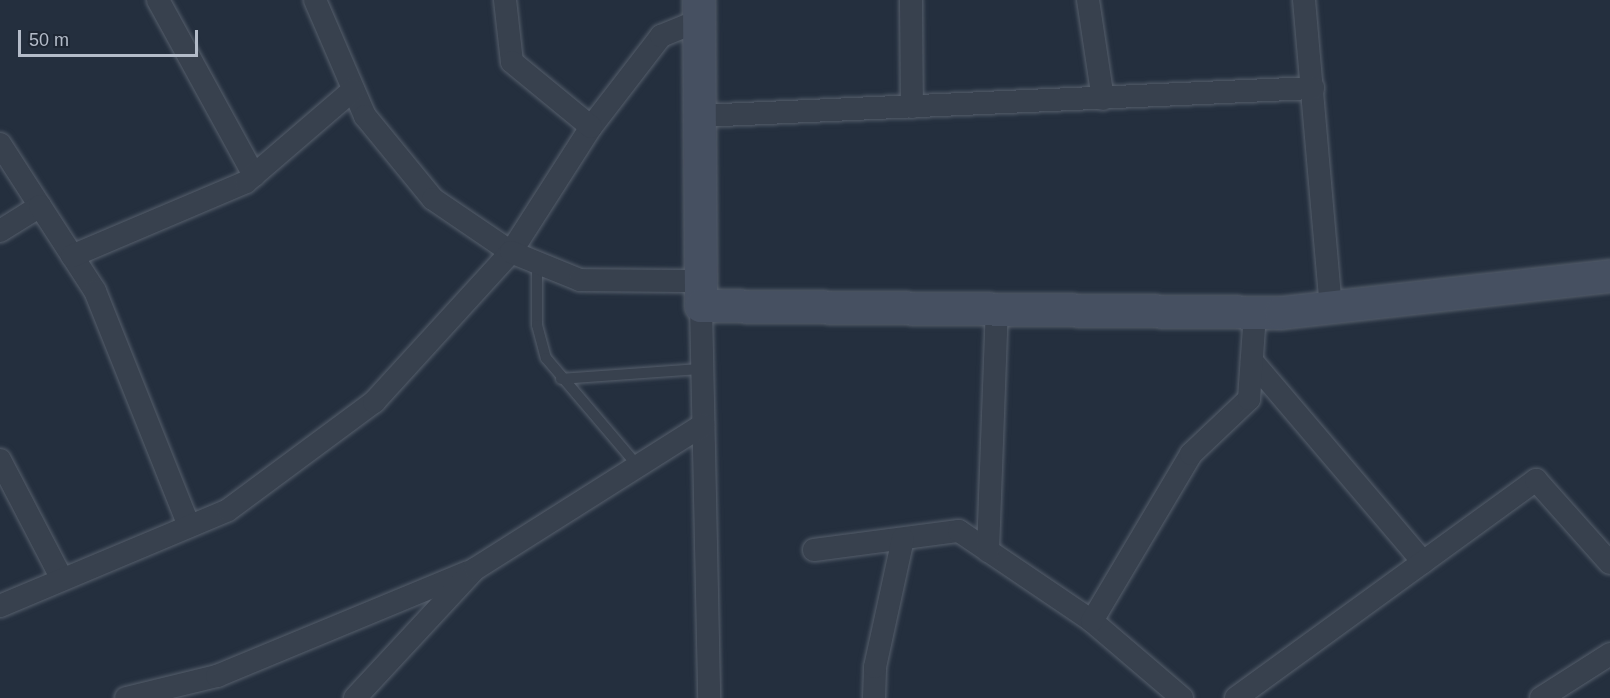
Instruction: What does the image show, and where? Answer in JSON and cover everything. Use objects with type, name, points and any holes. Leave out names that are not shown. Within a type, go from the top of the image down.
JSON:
[{"type":"main road","points":[[700,10],[701,293],[997,309],[1255,313],[1331,310],[1610,276]]},
{"type":"street","points":[[158,0],[254,176]]},
{"type":"street","points":[[315,0],[365,116],[434,200],[511,252],[580,280],[701,293],[710,698]]},
{"type":"street","points":[[505,0],[512,62],[591,127]]},
{"type":"street","points":[[911,0],[912,107]]},
{"type":"street","points":[[1088,0],[1103,99]]},
{"type":"street","points":[[1304,0],[1331,310]]},
{"type":"street","points":[[0,606],[228,510],[374,402],[511,252],[591,127],[661,36],[700,10]]},
{"type":"street","points":[[700,116],[1313,88]]},
{"type":"street","points":[[72,256],[254,176],[353,90]]},
{"type":"street","points":[[0,144],[95,291],[189,526]]},
{"type":"street","points":[[0,231],[40,206]]},
{"type":"street","points":[[988,551],[997,309]]},
{"type":"street","points":[[1092,621],[1191,454],[1249,399],[1255,313]]},
{"type":"street","points":[[1252,361],[1423,562]]},
{"type":"street","points":[[126,698],[217,676],[475,569],[704,425]]},
{"type":"street","points":[[0,460],[9,498],[62,579]]},
{"type":"street","points":[[1236,698],[1536,480],[1610,563]]},
{"type":"street","points":[[814,550],[959,531],[1092,621],[1182,698]]},
{"type":"street","points":[[874,698],[875,667],[903,539]]},
{"type":"street","points":[[355,698],[475,569]]},
{"type":"street","points":[[1541,698],[1610,654]]},
{"type":"lane","points":[[537,262],[537,325],[546,358],[561,379],[638,466]]},
{"type":"lane","points":[[561,379],[702,369]]}]
